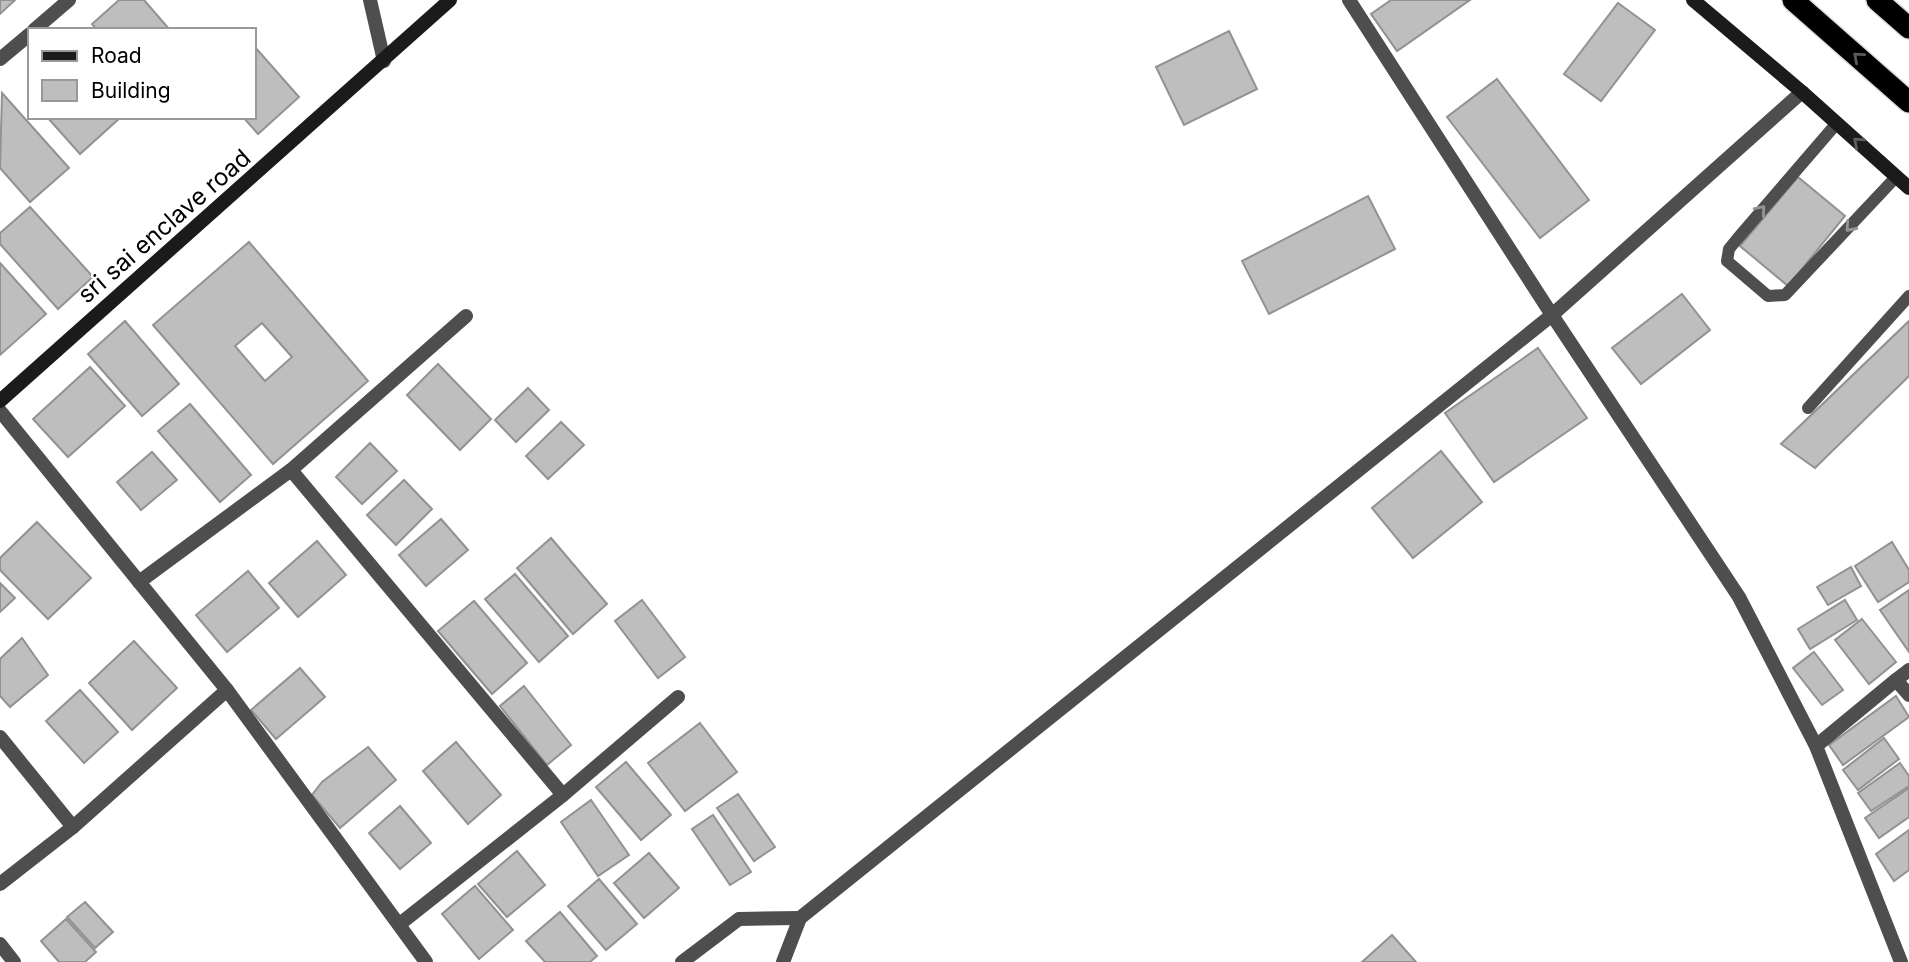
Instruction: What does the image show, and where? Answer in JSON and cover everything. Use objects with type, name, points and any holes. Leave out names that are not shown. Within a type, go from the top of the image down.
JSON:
[{"type":"highway","points":[[1793,0],[1909,102]]},
{"type":"highway","points":[[1877,0],[1909,27]]},
{"type":"street","points":[[36,28],[69,0]]},
{"type":"street","points":[[370,0],[384,61]]},
{"type":"street","name":"sri sai enclave road","points":[[0,401],[450,0]]},
{"type":"street","points":[[1349,0],[1552,315],[1740,597],[1816,746],[1901,962]]},
{"type":"street","points":[[1693,0],[1802,92],[1909,188]]},
{"type":"street","points":[[0,59],[28,36]]},
{"type":"street","points":[[783,962],[800,918],[1552,315],[1802,92]]},
{"type":"street","points":[[139,582],[292,470],[466,316]]},
{"type":"street","points":[[0,411],[227,690],[401,923],[426,962]]},
{"type":"street","points":[[292,470],[562,795]]},
{"type":"street","points":[[1816,746],[1909,670]]},
{"type":"street","points":[[1896,680],[1909,695]]},
{"type":"street","points":[[0,884],[73,827],[227,690]]},
{"type":"street","points":[[401,923],[562,795],[678,697]]},
{"type":"street","points":[[0,737],[73,827]]},
{"type":"street","points":[[682,962],[739,919],[800,918]]},
{"type":"street","points":[[0,944],[14,962]]},
{"type":"lane","points":[[1837,123],[1729,249],[1727,261],[1768,296],[1785,295],[1896,177]]},
{"type":"lane","points":[[1808,408],[1909,296]]},
{"type":"building","points":[[0,0],[15,0],[0,14]]},
{"type":"building","points":[[119,0],[144,0],[168,28],[95,28],[92,24]]},
{"type":"building","points":[[1391,0],[1470,0],[1397,51],[1371,14]]},
{"type":"building","points":[[1618,3],[1655,30],[1601,101],[1564,74]]},
{"type":"building","points":[[1229,31],[1257,89],[1184,125],[1156,67]]},
{"type":"building","points":[[256,48],[299,97],[258,134],[245,119],[256,119]]},
{"type":"building","points":[[1497,79],[1589,200],[1540,238],[1447,117]]},
{"type":"building","points":[[2,93],[69,168],[30,202],[0,168]]},
{"type":"building","points":[[49,119],[119,119],[80,154]]},
{"type":"building","points":[[1798,177],[1845,216],[1788,286],[1740,246]]},
{"type":"building","points":[[1368,196],[1395,249],[1269,314],[1242,261]]},
{"type":"building","points":[[30,207],[93,277],[58,309],[0,244],[0,233]]},
{"type":"building","points":[[249,242],[368,381],[273,464],[153,325]],"holes":[[[262,323],[292,357],[265,381],[235,346]]]},
{"type":"building","points":[[0,263],[46,314],[0,355]]},
{"type":"building","points":[[1682,294],[1710,330],[1641,384],[1612,348]]},
{"type":"building","points":[[125,321],[179,384],[142,416],[88,354]]},
{"type":"building","points":[[1909,321],[1909,376],[1815,468],[1781,444]]},
{"type":"building","points":[[1538,348],[1587,418],[1494,482],[1445,413]]},
{"type":"building","points":[[438,364],[491,419],[460,450],[407,395]]},
{"type":"building","points":[[90,367],[125,406],[68,457],[33,419]]},
{"type":"building","points":[[528,388],[549,410],[516,442],[495,420]]},
{"type":"building","points":[[190,404],[251,475],[220,502],[158,431]]},
{"type":"building","points":[[561,422],[584,445],[548,479],[526,456]]},
{"type":"building","points":[[370,443],[397,471],[362,504],[336,477]]},
{"type":"building","points":[[1441,451],[1482,502],[1413,558],[1372,508]]},
{"type":"building","points":[[152,452],[177,480],[141,510],[117,482]]},
{"type":"building","points":[[404,480],[432,509],[396,545],[367,515]]},
{"type":"building","points":[[441,519],[468,550],[426,586],[399,555]]},
{"type":"building","points":[[37,522],[91,578],[48,619],[0,570],[0,558]]},
{"type":"building","points":[[551,538],[607,604],[573,634],[517,568]]},
{"type":"building","points":[[317,541],[346,575],[298,617],[269,583]]},
{"type":"building","points":[[1892,542],[1909,570],[1909,582],[1878,602],[1855,566]]},
{"type":"building","points":[[1851,567],[1861,586],[1828,605],[1817,587]]},
{"type":"building","points":[[248,571],[279,608],[227,652],[196,615]]},
{"type":"building","points":[[515,574],[568,636],[539,662],[485,599]]},
{"type":"building","points":[[0,583],[15,598],[0,612]]},
{"type":"building","points":[[1909,590],[1909,652],[1880,610]]},
{"type":"building","points":[[642,600],[685,657],[658,678],[615,621]]},
{"type":"building","points":[[1845,600],[1857,620],[1810,649],[1798,629]]},
{"type":"building","points":[[474,601],[527,663],[492,694],[438,631]]},
{"type":"building","points":[[1862,619],[1896,662],[1869,684],[1835,640]]},
{"type":"building","points":[[22,638],[48,675],[10,707],[0,696],[0,659]]},
{"type":"building","points":[[134,641],[177,688],[132,730],[89,683]]},
{"type":"building","points":[[1814,652],[1843,690],[1822,705],[1793,668]]},
{"type":"building","points":[[300,668],[325,697],[276,739],[251,710]]},
{"type":"building","points":[[524,686],[571,745],[547,765],[500,706]]},
{"type":"building","points":[[80,690],[118,732],[84,763],[46,721]]},
{"type":"building","points":[[1896,696],[1909,717],[1843,765],[1829,745]]},
{"type":"building","points":[[700,723],[737,772],[685,811],[648,763]]},
{"type":"building","points":[[1884,738],[1899,759],[1858,790],[1843,770]]},
{"type":"building","points":[[456,742],[501,795],[468,824],[423,771]]},
{"type":"building","points":[[368,747],[396,780],[340,828],[312,795],[322,782]]},
{"type":"building","points":[[626,762],[671,815],[641,840],[596,787]]},
{"type":"building","points":[[1900,763],[1909,776],[1909,786],[1871,811],[1858,793]]},
{"type":"building","points":[[1909,788],[1909,817],[1879,838],[1865,818]]},
{"type":"building","points":[[738,794],[775,847],[754,861],[717,808]]},
{"type":"building","points":[[591,800],[629,855],[598,876],[561,822]]},
{"type":"building","points":[[400,806],[431,843],[400,869],[369,833]]},
{"type":"building","points":[[713,815],[751,872],[730,885],[692,829]]},
{"type":"building","points":[[1909,830],[1909,870],[1894,881],[1876,854]]},
{"type":"building","points":[[517,851],[545,885],[507,917],[478,884]]},
{"type":"building","points":[[649,853],[679,888],[644,918],[614,883]]},
{"type":"building","points":[[599,879],[637,924],[606,950],[568,906]]},
{"type":"building","points":[[475,886],[513,930],[479,959],[442,914]]},
{"type":"building","points":[[85,902],[113,932],[95,948],[67,917]]},
{"type":"building","points":[[560,912],[597,956],[590,962],[545,962],[526,941]]},
{"type":"building","points":[[66,919],[96,952],[85,962],[59,962],[41,941]]},
{"type":"building","points":[[1392,935],[1416,962],[1362,962]]}]
